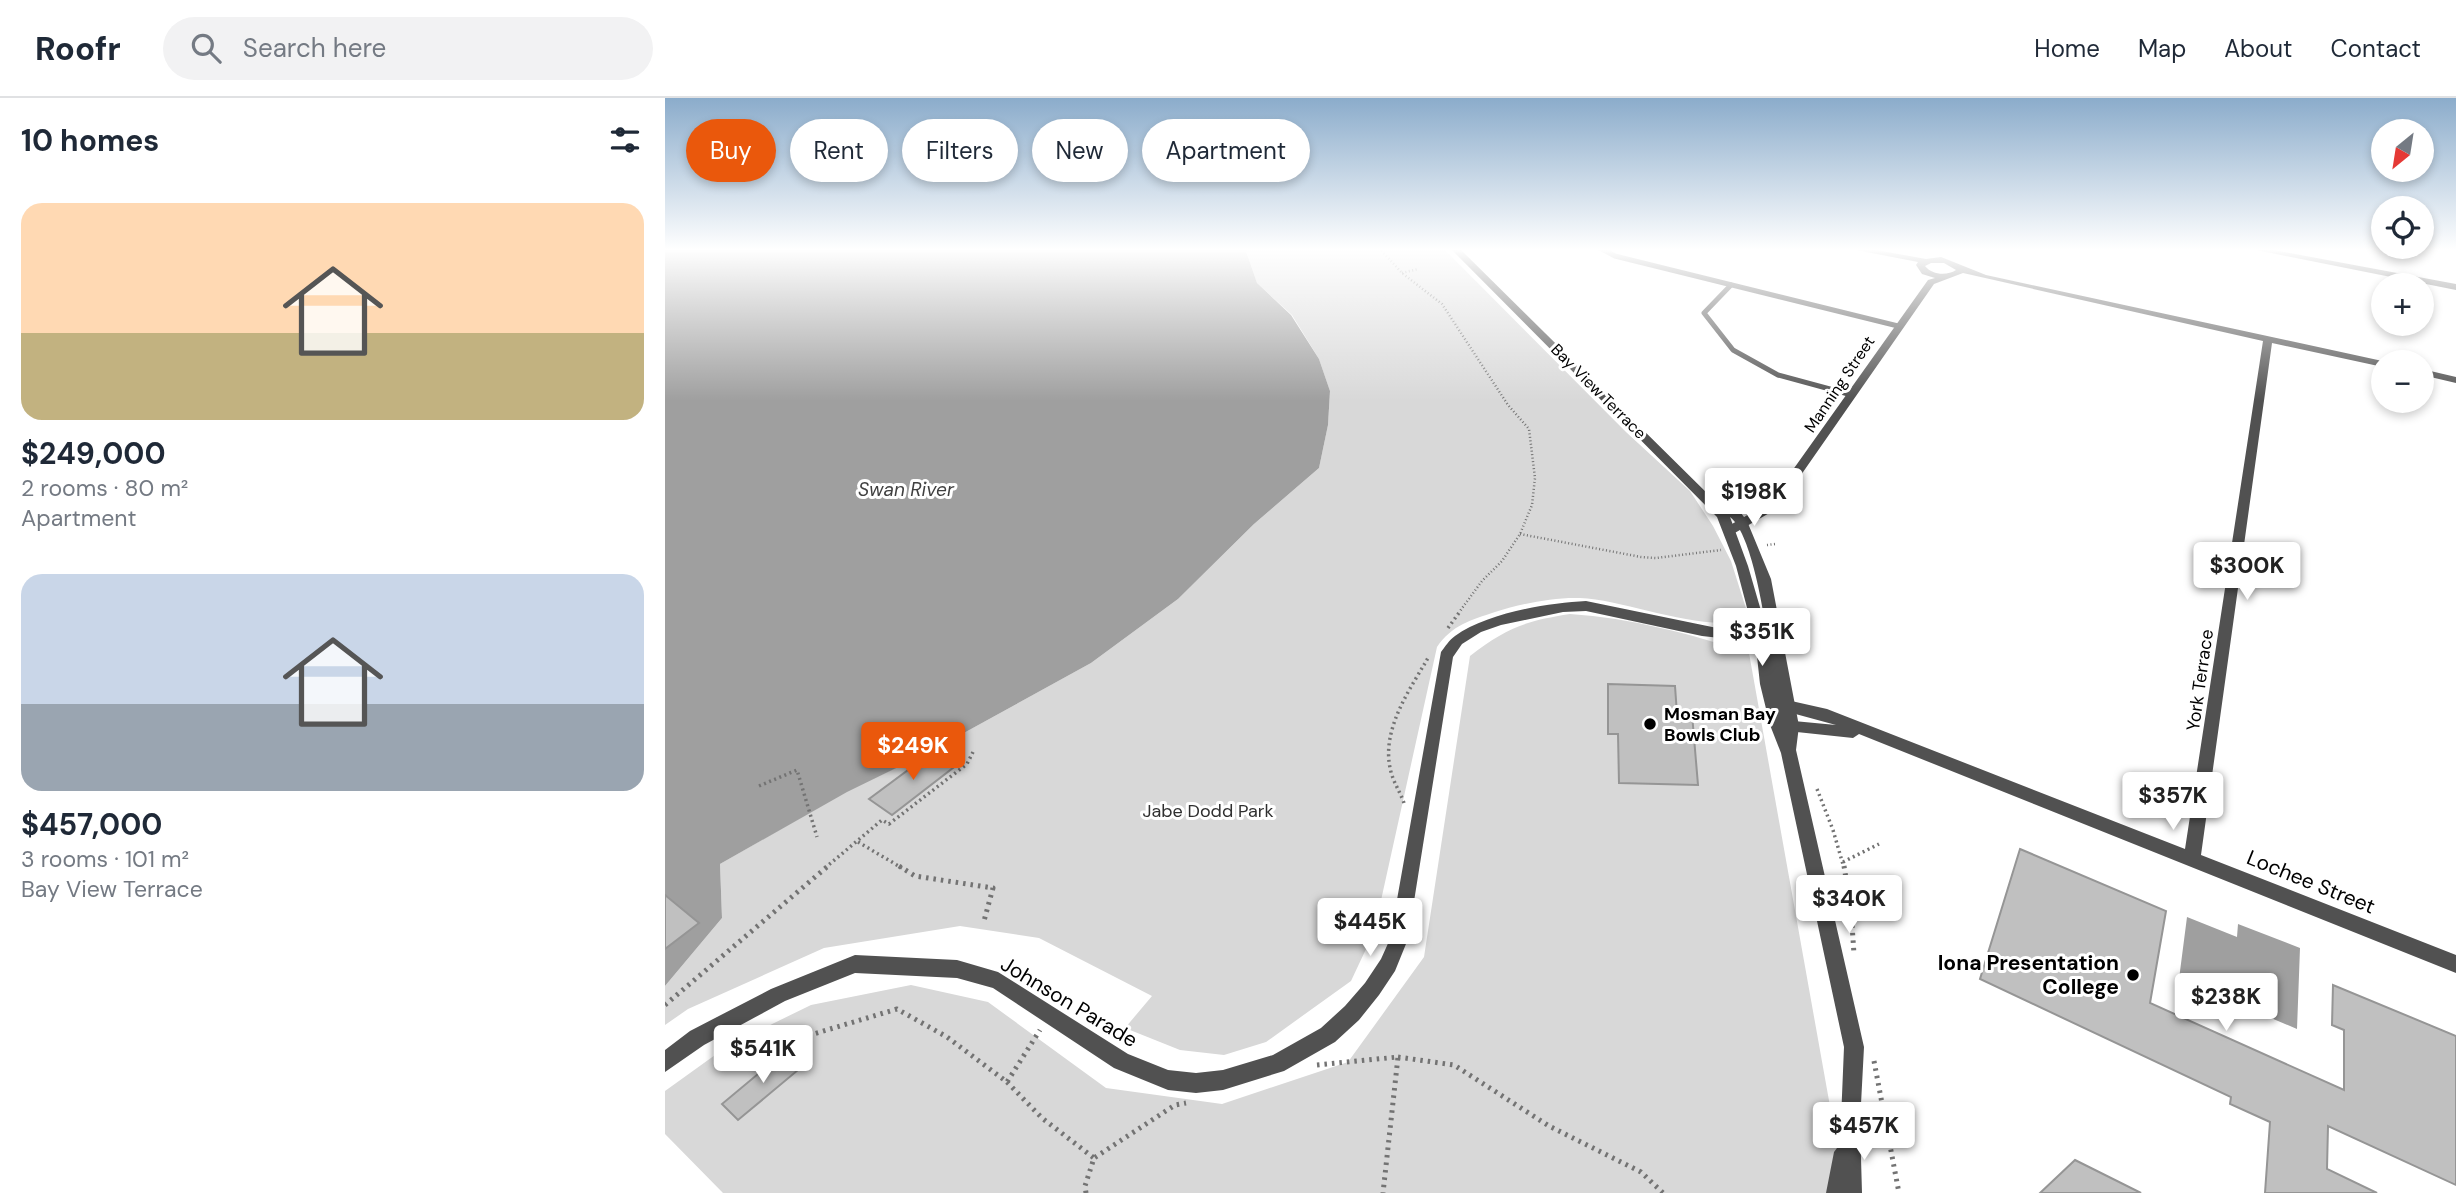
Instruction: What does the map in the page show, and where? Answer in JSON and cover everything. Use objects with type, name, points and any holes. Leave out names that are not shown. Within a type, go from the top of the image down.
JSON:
[{"type":"street","name":"Bay View Terrace","points":[[1506,299],[1734,523],[1751,546],[1764,579],[1767,631],[1789,753],[1854,1047],[1850,1123],[1851,1193]]},
{"type":"street","name":"Manning Street","points":[[1734,523],[1774,505],[1898,326],[1911,299]]},
{"type":"street","points":[[2086,299],[2371,361]]},
{"type":"street","name":"York Terrace","points":[[2192,859],[2268,339]]},
{"type":"street","points":[[2434,375],[2456,380]]},
{"type":"street","name":"Bay View Terrace","points":[[1734,523],[1735,548],[1767,631]]},
{"type":"street","name":"Johnson Parade","points":[[665,1062],[698,1038],[779,995],[855,964],[957,969],[998,981],[1121,1062],[1168,1080],[1196,1083],[1223,1080],[1277,1064],[1328,1035],[1352,1013],[1388,965],[1399,939],[1446,656],[1457,641],[1476,629],[1499,621],[1563,607],[1585,606],[1702,631],[1767,631]]},
{"type":"street","name":"Lochee Street","points":[[1780,705],[1827,715],[2456,964]]},
{"type":"street","name":"Lochee Street","points":[[1784,726],[1837,729],[1875,736]]},
{"type":"street","name":"Bay View Terrace","points":[[1837,1193],[1850,1123]]},
{"type":"lane","points":[[1717,299],[1704,313],[1733,350],[1778,374],[1852,395]]},
{"type":"lane","points":[[1788,299],[1898,326]]},
{"type":"path","points":[[1436,299],[1442,304],[1508,405],[1529,429],[1535,478],[1532,505],[1520,534],[1443,635]]},
{"type":"path","points":[[1520,534],[1656,558],[1735,548]]},
{"type":"path","points":[[1751,546],[1776,544]]},
{"type":"path","points":[[1405,806],[1390,771],[1389,744],[1399,712],[1429,657]]},
{"type":"path","points":[[665,1005],[882,820],[889,824],[967,764],[973,752]]},
{"type":"path","points":[[759,786],[797,770],[817,837]]},
{"type":"path","points":[[858,842],[915,876],[993,888],[984,920]]},
{"type":"path","points":[[1843,862],[1879,844]]},
{"type":"path","points":[[709,1051],[782,1034],[800,1038],[897,1009],[947,1037],[1007,1082],[1042,1118],[1094,1158]]},
{"type":"path","points":[[1007,1082],[1049,1016]]},
{"type":"path","points":[[1314,1065],[1398,1058],[1454,1065],[1549,1126],[1641,1172],[1663,1193]]},
{"type":"path","points":[[1383,1193],[1398,1058]]},
{"type":"path","points":[[1086,1193],[1085,1186],[1094,1158],[1175,1105],[1199,1101]]},
{"type":"green space","name":"Jabe Dodd Park","points":[[1275,299],[1494,299],[1626,432],[1690,491],[1713,526],[1731,561],[1749,618],[1732,622],[1690,620],[1599,600],[1570,598],[1505,609],[1470,621],[1449,633],[1437,647],[1374,932],[1351,981],[1266,1042],[1224,1055],[1180,1050],[1125,1028],[1152,996],[1039,938],[960,926],[824,948],[688,1009],[665,1025],[665,986],[722,918],[720,864],[847,791],[931,751],[1091,663],[1178,599],[1254,524],[1319,468],[1328,425],[1330,391],[1319,359],[1292,315]]},
{"type":"green space","points":[[1570,614],[1661,628],[1749,653],[1838,1151],[1830,1193],[723,1193],[665,1134],[665,1091],[729,1045],[811,1005],[911,985],[988,1002],[1106,1088],[1222,1104],[1348,1062],[1424,957],[1470,656],[1517,627]]},
{"type":"water","name":"Swan River","points":[[665,299],[1274,299],[1291,315],[1319,359],[1330,391],[1328,425],[1319,468],[1254,524],[1178,599],[1091,663],[931,751],[847,792],[720,864],[722,918],[665,986]]},
{"type":"water","points":[[2187,917],[2237,937],[2238,924],[2300,948],[2297,1029],[2179,979]]},
{"type":"building","name":"Mosman Bay Bowls Club","points":[[1608,684],[1675,686],[1677,714],[1692,714],[1698,785],[1619,783],[1618,734],[1608,734]]},
{"type":"building","points":[[935,750],[958,764],[892,815],[869,799]]},
{"type":"building","points":[[2020,849],[2166,911],[2150,1003],[2344,1090],[2344,1030],[2332,1025],[2333,985],[2456,1036],[2456,1185],[2328,1126],[2327,1169],[2377,1193],[2265,1193],[2270,1122],[2230,1104],[2231,1097],[1980,979]]},
{"type":"building","points":[[665,895],[699,923],[665,949]]},
{"type":"building","points":[[788,1049],[804,1065],[738,1120],[722,1104]]},
{"type":"building","points":[[2075,1160],[2141,1193],[2040,1193]]},
{"type":"place","name":"Mosman Bay Bowls Club","points":[[1650,724]]},
{"type":"place","name":"Iona Presentation College","points":[[2133,975]]}]
